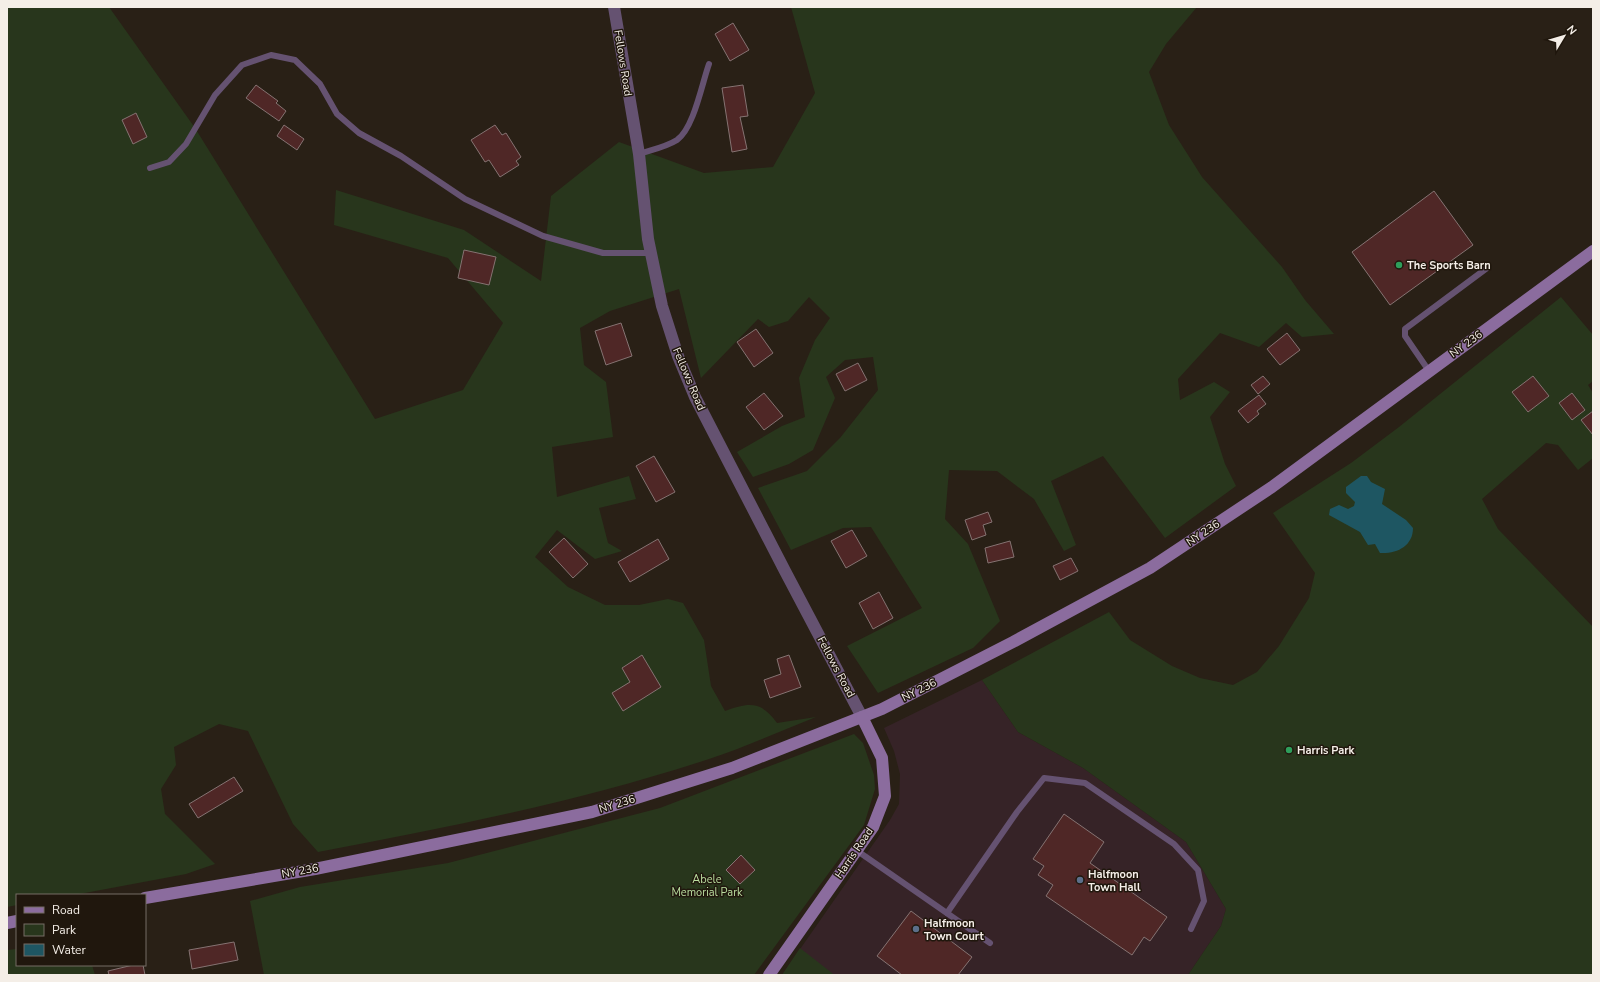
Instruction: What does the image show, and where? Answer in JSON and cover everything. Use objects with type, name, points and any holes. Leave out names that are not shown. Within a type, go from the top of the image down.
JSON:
[{"type":"main road","name":"NY 236","points":[[146,898],[315,869],[592,812],[732,768],[862,717],[1013,642],[1150,568],[1272,487],[1593,251]]},
{"type":"main road","name":"Harris Road","points":[[770,975],[873,827],[885,796],[882,758],[862,717]]},
{"type":"street","name":"Fellows Road","points":[[614,7],[639,154],[651,253],[662,306],[678,356],[695,397],[862,717]]},
{"type":"lane","points":[[150,168],[169,162],[186,144],[215,95],[242,65],[272,55],[295,60],[320,84],[336,114],[359,133],[401,156],[465,199],[543,236],[603,253],[651,253]]},
{"type":"lane","points":[[639,154],[671,143],[678,139],[687,129],[709,64]]},
{"type":"lane","points":[[1429,371],[1405,336],[1405,329],[1487,268]]},
{"type":"lane","points":[[947,913],[1017,812],[1044,778],[1085,783],[1174,844],[1198,870],[1204,901],[1191,929]]},
{"type":"lane","points":[[856,850],[990,943]]},
{"type":"shaded area","points":[[982,680],[1018,732],[1083,768],[1186,842],[1226,909],[1221,926],[1188,975],[782,975],[890,820],[899,804],[900,774],[894,751],[884,728]]},
{"type":"green space","points":[[7,7],[109,7],[195,128],[375,419],[463,390],[503,323],[448,258],[334,225],[336,190],[464,230],[541,281],[551,196],[619,142],[704,173],[773,167],[815,93],[791,7],[1197,7],[1166,44],[1149,72],[1169,125],[1202,177],[1282,267],[1305,300],[1334,334],[1302,337],[1286,323],[1259,347],[1220,333],[1178,379],[1180,400],[1214,382],[1230,392],[1210,417],[1225,464],[1236,486],[1165,538],[1103,456],[1051,481],[1076,545],[1064,551],[1034,499],[997,471],[949,470],[945,519],[968,544],[1000,621],[973,648],[878,693],[847,646],[922,608],[871,527],[843,528],[791,550],[758,488],[807,471],[840,438],[878,390],[873,357],[845,360],[826,377],[835,398],[813,450],[789,464],[753,477],[737,452],[782,426],[805,417],[799,378],[815,340],[830,318],[809,297],[788,321],[769,327],[758,319],[701,378],[679,289],[610,311],[580,328],[584,365],[606,382],[613,437],[552,447],[557,497],[629,476],[636,499],[599,508],[608,543],[622,551],[595,559],[557,530],[535,557],[568,587],[605,605],[639,605],[668,599],[683,603],[704,640],[711,686],[725,711],[741,706],[754,705],[765,710],[777,723],[816,717],[709,759],[612,788],[466,823],[318,852],[293,824],[248,731],[219,724],[174,747],[176,765],[161,789],[165,814],[215,864],[186,874],[79,894],[16,894],[16,905],[7,907]]},
{"type":"green space","name":"Harris Park","points":[[1561,297],[1593,335],[1593,381],[1588,385],[1593,393],[1593,458],[1578,470],[1558,445],[1546,443],[1482,499],[1498,529],[1593,627],[1593,975],[1188,975],[1221,926],[1226,909],[1186,842],[1083,768],[1018,732],[982,680],[1109,612],[1130,640],[1172,666],[1200,678],[1233,685],[1257,672],[1279,646],[1309,598],[1315,573],[1273,513],[1351,463],[1399,427]]},
{"type":"green space","name":"Abele Memorial Park","points":[[854,734],[863,743],[874,775],[875,789],[864,825],[754,975],[264,975],[250,901],[300,887],[448,863],[660,808]]},
{"type":"green space","points":[[800,948],[832,973],[834,975],[782,975]]},
{"type":"green space","points":[[16,949],[16,966],[92,966],[95,975],[7,975],[7,950]]},
{"type":"water","points":[[1361,476],[1367,476],[1371,482],[1385,489],[1382,504],[1406,520],[1413,528],[1410,540],[1403,548],[1392,552],[1380,553],[1375,544],[1368,545],[1360,532],[1329,515],[1330,509],[1339,505],[1348,509],[1354,506],[1355,502],[1346,493],[1346,487]]},
{"type":"building","points":[[733,23],[749,50],[730,61],[715,34]]},
{"type":"building","points":[[256,85],[278,101],[276,103],[286,111],[279,121],[246,98]]},
{"type":"building","points":[[743,85],[748,116],[740,117],[747,149],[732,152],[722,88]]},
{"type":"building","points":[[136,113],[147,137],[133,144],[122,120]]},
{"type":"building","points":[[284,125],[304,139],[297,150],[277,136]]},
{"type":"building","points":[[495,125],[502,135],[506,133],[521,157],[516,161],[519,165],[500,177],[489,160],[485,162],[471,140]]},
{"type":"building","name":"The Sports Barn","points":[[1434,191],[1473,245],[1390,305],[1352,252]]},
{"type":"building","points":[[464,250],[496,257],[489,285],[458,278]]},
{"type":"building","points":[[621,323],[632,356],[606,365],[595,331]]},
{"type":"building","points":[[756,329],[773,353],[754,367],[737,342]]},
{"type":"building","points":[[1287,333],[1300,350],[1280,365],[1267,349]]},
{"type":"building","points":[[858,363],[867,380],[845,391],[836,374]]},
{"type":"building","points":[[1263,376],[1270,384],[1258,394],[1251,385]]},
{"type":"building","points":[[1533,376],[1549,396],[1528,412],[1512,392]]},
{"type":"building","points":[[764,393],[783,416],[764,430],[746,407]]},
{"type":"building","points":[[1572,393],[1585,410],[1572,420],[1559,403]]},
{"type":"building","points":[[1259,395],[1266,404],[1257,411],[1259,414],[1248,423],[1238,411]]},
{"type":"building","points":[[1593,411],[1593,435],[1581,420]]},
{"type":"building","points":[[654,456],[675,492],[656,502],[636,466]]},
{"type":"building","points":[[988,512],[992,522],[983,525],[986,535],[972,540],[965,520]]},
{"type":"building","points":[[852,530],[867,556],[846,568],[831,541]]},
{"type":"building","points":[[564,538],[588,564],[573,578],[549,552]]},
{"type":"building","points":[[658,539],[669,559],[630,582],[618,562]]},
{"type":"building","points":[[1010,541],[1014,557],[988,563],[985,548]]},
{"type":"building","points":[[1071,558],[1078,571],[1060,580],[1053,566]]},
{"type":"building","points":[[879,592],[893,618],[873,629],[859,603]]},
{"type":"building","points":[[642,655],[661,687],[623,711],[612,693],[630,682],[622,668]]},
{"type":"building","points":[[789,655],[801,687],[770,698],[764,680],[781,674],[777,659]]},
{"type":"building","points":[[234,777],[243,791],[198,818],[189,804]]},
{"type":"building","name":"Halfmoon Town Hall","points":[[1064,814],[1104,842],[1090,863],[1167,917],[1150,941],[1144,937],[1132,955],[1046,896],[1053,885],[1038,875],[1044,866],[1033,859]]},
{"type":"building","points":[[741,855],[755,870],[740,884],[726,870]]},
{"type":"building","name":"Halfmoon Town Court","points":[[911,911],[972,957],[958,975],[902,975],[877,956]]},
{"type":"building","points":[[234,942],[238,960],[192,969],[189,950]]},
{"type":"building","points":[[129,966],[143,966],[145,975],[109,975],[108,971]]},
{"type":"place","name":"The Sports Barn","points":[[1399,265]]},
{"type":"place","name":"Harris Park","points":[[1289,750]]},
{"type":"place","name":"Halfmoon Town Hall","points":[[1080,880]]},
{"type":"place","name":"Halfmoon Town Court","points":[[916,929]]}]
